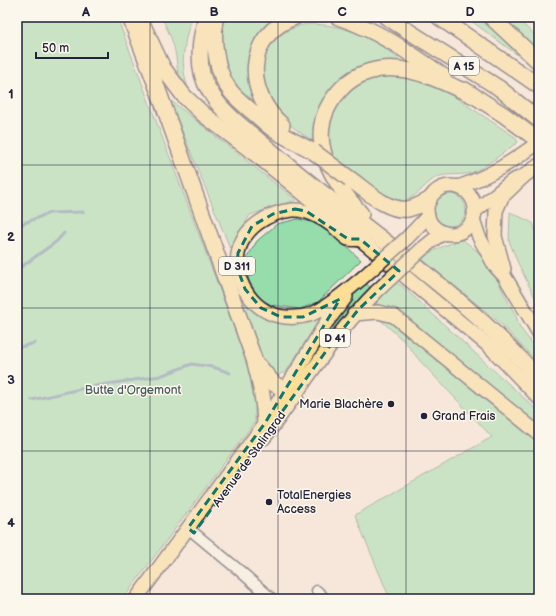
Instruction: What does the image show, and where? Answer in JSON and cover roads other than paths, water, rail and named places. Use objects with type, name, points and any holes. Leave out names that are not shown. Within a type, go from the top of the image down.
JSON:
[{"type":"highway","points":[[130,17],[158,90],[254,359],[261,383],[265,423]]},
{"type":"highway","points":[[139,17],[163,68],[184,96],[203,114],[261,158],[360,239]]},
{"type":"highway","points":[[198,17],[192,46],[191,64],[194,82],[206,104],[261,158]]},
{"type":"highway","points":[[207,17],[200,51],[200,63],[203,79],[218,104],[320,192],[378,235],[481,321],[516,353],[539,379]]},
{"type":"highway","points":[[215,17],[214,43],[216,56],[219,69],[225,83],[232,93],[241,103],[274,130],[309,149]]},
{"type":"highway","points":[[295,17],[276,28],[266,39],[255,59],[255,77],[262,102],[267,110],[309,149],[382,202],[397,209],[406,209],[415,207],[429,200]]},
{"type":"highway","points":[[338,17],[357,23],[390,41],[504,115],[539,142]]},
{"type":"highway","name":"A 15","points":[[386,17],[499,88],[539,120]]},
{"type":"highway","name":"A 15","points":[[439,17],[539,86]]},
{"type":"highway","points":[[491,17],[539,62]]},
{"type":"highway","points":[[378,235],[339,188],[329,170],[325,158],[321,142],[323,118],[334,96],[346,84],[361,74],[384,69],[397,69],[422,74],[472,95]]},
{"type":"highway","points":[[254,359],[274,384],[290,392]]},
{"type":"main road","points":[[458,187],[490,175],[510,163],[539,142]]},
{"type":"main road","points":[[505,277],[495,236],[496,211],[502,197],[524,176],[539,165]]},
{"type":"main road","points":[[524,176],[512,181],[474,216],[470,224],[462,231],[451,234],[438,230],[433,226],[428,216],[427,208],[429,200],[433,194],[439,189],[450,186],[463,189],[471,197],[474,216],[480,237],[495,266],[505,277],[539,333]]},
{"type":"main road","name":"D 311","points":[[361,279],[322,309],[312,314],[292,318],[270,314],[251,300],[245,289],[237,267],[238,253],[242,241],[252,226],[273,214],[286,210],[306,212],[332,226],[348,239],[360,239],[490,347],[539,398]]},
{"type":"main road","points":[[361,279],[407,238],[428,216]]},
{"type":"main road","name":"Avenue de Stalingrad","points":[[144,599],[265,423],[290,392],[314,367],[354,314],[422,249],[437,237],[445,233]]},
{"type":"main road","name":"Avenue de Stalingrad","points":[[136,599],[191,530],[290,392],[326,323],[361,279]]},
{"type":"main road","points":[[354,314],[378,312],[394,316],[539,434]]},
{"type":"street","points":[[191,530],[240,570],[272,599]]},
{"type":"street","points":[[317,590],[325,599]]},
{"type":"waterway","points":[[17,226],[49,213],[83,212]]},
{"type":"waterway","points":[[17,270],[57,241],[64,233]]},
{"type":"waterway","points":[[17,348],[35,343]]},
{"type":"waterway","points":[[32,400],[89,387],[160,376],[192,364],[213,367],[230,373]]},
{"type":"place","name":"Marie Blachère","points":[[391,404]]},
{"type":"place","name":"Grand Frais","points":[[424,416]]},
{"type":"place","name":"TotalEnergies Access","points":[[269,502]]},
{"type":"park label","name":"Butte d'Orgemont","points":[[133,390]]}]
